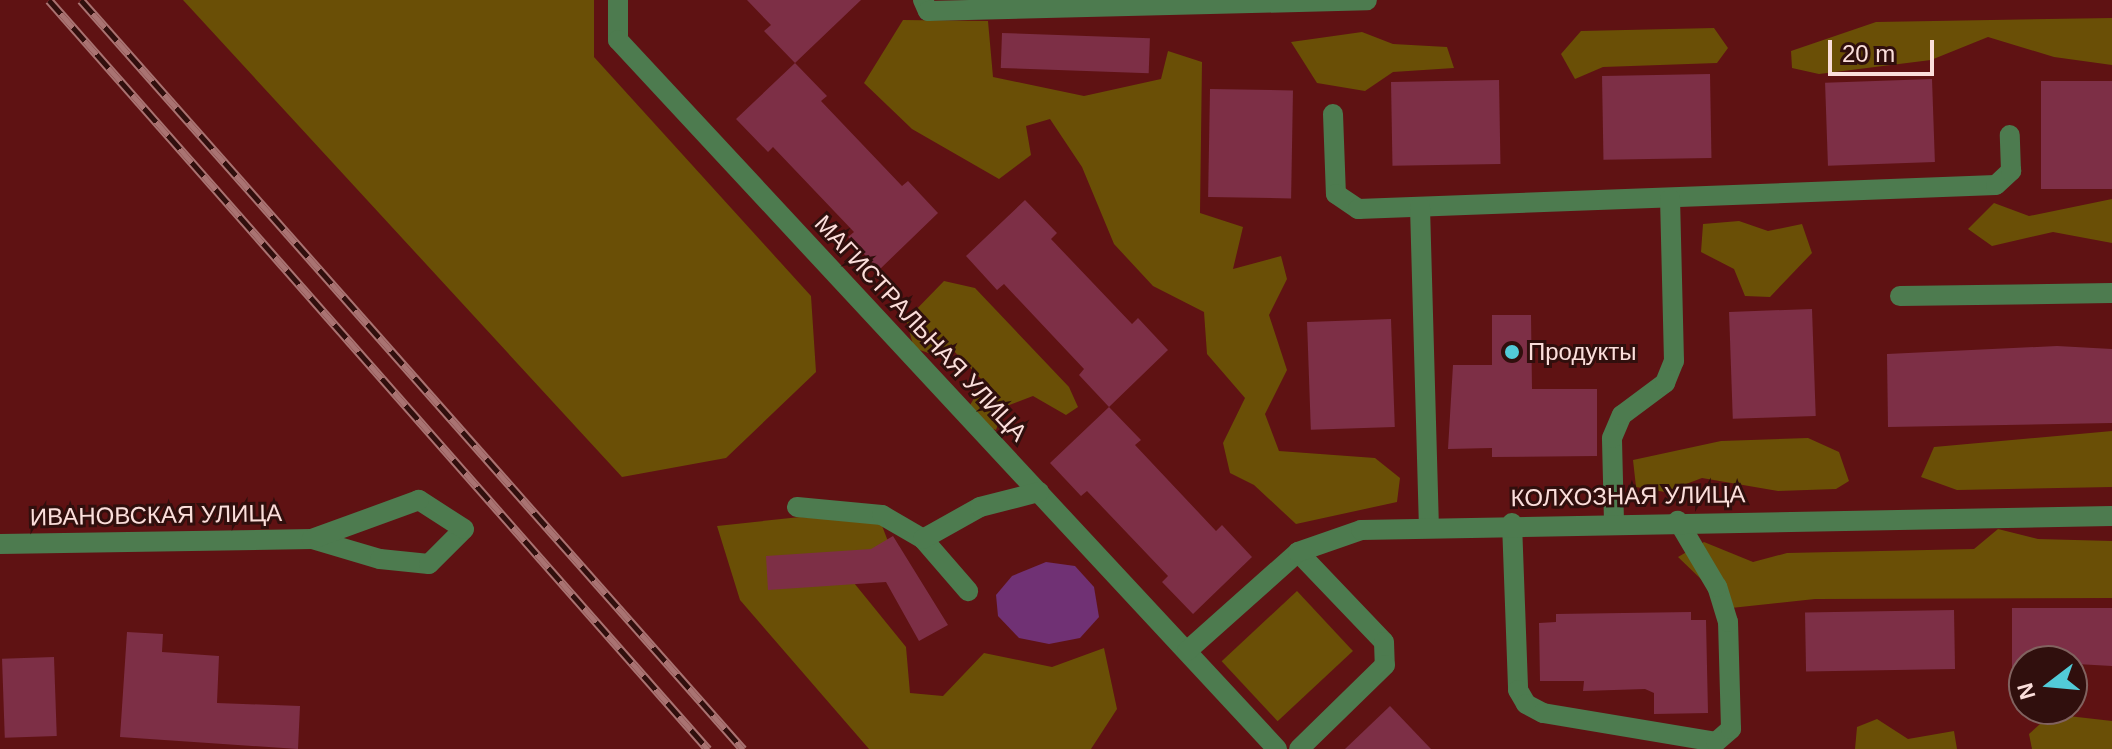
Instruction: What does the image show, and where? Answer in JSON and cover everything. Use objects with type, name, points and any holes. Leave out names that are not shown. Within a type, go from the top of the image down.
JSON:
[{"type":"street","name":"МАГИСТРАЛЬНАЯ УЛИЦА","points":[[618,0],[618,40],[1277,749]]},
{"type":"street","points":[[926,5],[1367,0]]},
{"type":"street","points":[[1333,114],[1336,194],[1358,209],[1996,185],[2011,171],[2010,135]]},
{"type":"street","points":[[1614,522],[1612,438],[1622,415],[1665,383],[1674,361],[1670,199]]},
{"type":"street","points":[[1420,207],[1429,524]]},
{"type":"street","points":[[1900,296],[2112,293]]},
{"type":"street","points":[[923,539],[980,507],[1039,492]]},
{"type":"street","points":[[419,500],[464,529],[429,564],[380,559],[312,539],[419,500]]},
{"type":"street","points":[[797,507],[882,515],[923,539],[968,591]]},
{"type":"street","name":"КОЛХОЗНАЯ УЛИЦА","points":[[1187,651],[1298,552],[1361,530],[1429,524],[2112,516]]},
{"type":"street","points":[[1512,523],[1518,690],[1526,704],[1543,713],[1716,742],[1731,729],[1728,622],[1717,587],[1678,521]]},
{"type":"street","name":"ИВАНОВСКАЯ УЛИЦА","points":[[0,544],[312,539]]},
{"type":"street","points":[[1298,552],[1384,642],[1385,665],[1299,749]]},
{"type":"shaded area","points":[[183,0],[594,0],[594,57],[811,296],[816,372],[726,458],[622,477]]},
{"type":"shaded area","points":[[2112,18],[2112,65],[2054,57],[1988,37],[1931,60],[1819,74],[1792,68],[1791,51],[1876,22]]},
{"type":"shaded area","points":[[903,20],[988,21],[993,77],[1084,96],[1161,79],[1168,51],[1202,62],[1200,213],[1243,227],[1233,269],[1281,256],[1287,279],[1269,315],[1287,370],[1265,414],[1279,451],[1375,458],[1400,478],[1397,502],[1296,524],[1254,485],[1230,473],[1223,443],[1245,398],[1207,354],[1204,312],[1153,286],[1114,244],[1082,167],[1050,119],[1026,126],[1031,155],[999,179],[912,129],[864,83]]},
{"type":"shaded area","points":[[1714,28],[1728,48],[1717,63],[1603,67],[1575,79],[1561,54],[1581,31]]},
{"type":"shaded area","points":[[1362,32],[1393,44],[1447,47],[1454,68],[1393,72],[1365,91],[1317,83],[1291,42]]},
{"type":"shaded area","points":[[2112,199],[2112,243],[2053,232],[1992,246],[1968,229],[1994,203],[2029,216]]},
{"type":"shaded area","points":[[1739,221],[1768,231],[1802,224],[1812,253],[1770,297],[1745,296],[1734,269],[1701,252],[1703,224]]},
{"type":"shaded area","points":[[944,281],[975,288],[1069,387],[1078,407],[1066,415],[1033,396],[1004,407],[996,430],[979,424],[970,405],[984,382],[948,345],[940,357],[914,348],[906,320]]},
{"type":"shaded area","points":[[2112,431],[2112,487],[1957,490],[1921,477],[1934,447]]},
{"type":"shaded area","points":[[1808,438],[1839,452],[1849,481],[1836,489],[1778,491],[1702,478],[1665,492],[1636,487],[1633,460],[1721,441]]},
{"type":"shaded area","points":[[800,517],[881,523],[889,544],[850,578],[906,647],[910,693],[943,696],[984,653],[1052,667],[1104,648],[1117,709],[1091,749],[869,749],[740,600],[717,526]]},
{"type":"shaded area","points":[[1998,529],[2038,539],[2112,541],[2112,598],[1815,599],[1731,608],[1678,557],[1704,542],[1753,562],[1787,553],[1974,549]]},
{"type":"shaded area","points":[[1046,562],[1075,566],[1094,587],[1099,617],[1080,638],[1049,644],[1019,638],[998,616],[996,595],[1012,576]]},
{"type":"shaded area","points":[[1297,591],[1353,651],[1278,721],[1222,661]]},
{"type":"shaded area","points":[[2088,718],[2112,721],[2112,749],[2032,749],[2029,734],[2039,725],[2088,725]]},
{"type":"shaded area","points":[[1877,719],[1908,739],[1954,731],[1957,749],[1855,749],[1857,727]]},
{"type":"building","points":[[747,0],[861,0],[795,63],[764,31],[771,25]]},
{"type":"building","points":[[1002,33],[1150,38],[1149,73],[1001,68]]},
{"type":"building","points":[[795,63],[827,96],[821,101],[902,186],[908,181],[938,213],[879,270],[848,237],[854,232],[773,147],[768,152],[736,119]]},
{"type":"building","points":[[1710,74],[1711,158],[1603,160],[1602,76]]},
{"type":"building","points":[[1932,79],[1935,162],[1828,166],[1825,83]]},
{"type":"building","points":[[1499,80],[1500,164],[1392,166],[1391,82]]},
{"type":"building","points":[[2041,81],[2112,81],[2112,189],[2041,189]]},
{"type":"building","points":[[1210,89],[1293,90],[1291,198],[1208,197]]},
{"type":"building","points":[[1025,200],[1057,233],[1051,239],[1132,324],[1138,318],[1168,350],[1109,407],[1079,375],[1084,369],[1004,284],[997,290],[966,256]]},
{"type":"building","points":[[1812,309],[1816,416],[1733,419],[1729,312]]},
{"type":"building","name":"Продукты","points":[[1492,315],[1531,315],[1532,389],[1597,389],[1597,456],[1492,457],[1492,448],[1448,449],[1453,365],[1492,365]]},
{"type":"building","points":[[1391,319],[1395,427],[1311,430],[1307,322]]},
{"type":"building","points":[[2057,346],[2112,349],[2112,423],[1888,427],[1887,354]]},
{"type":"building","points":[[1109,407],[1141,440],[1135,445],[1216,531],[1222,525],[1252,557],[1193,614],[1162,582],[1168,576],[1087,491],[1081,496],[1050,463]]},
{"type":"building","points":[[893,536],[948,625],[919,641],[886,582],[768,590],[766,556],[871,549]]},
{"type":"building","points":[[2012,608],[2112,608],[2112,666],[2088,665],[2088,645],[2012,645]]},
{"type":"building","points":[[1954,610],[1955,669],[1806,672],[1805,613]]},
{"type":"building","points":[[1691,612],[1691,620],[1706,620],[1708,713],[1654,714],[1654,693],[1645,689],[1583,691],[1584,681],[1540,681],[1539,623],[1556,622],[1556,614]]},
{"type":"building","points":[[127,632],[163,634],[162,652],[219,656],[217,703],[300,706],[298,749],[120,737]]},
{"type":"building","points":[[54,657],[57,736],[5,738],[2,659]]},
{"type":"building","points":[[1390,706],[1431,749],[1345,749]]},
{"type":"railway","points":[[49,0],[708,749]]},
{"type":"railway","points":[[81,0],[743,749]]},
{"type":"place","name":"Продукты","points":[[1512,352]]}]
